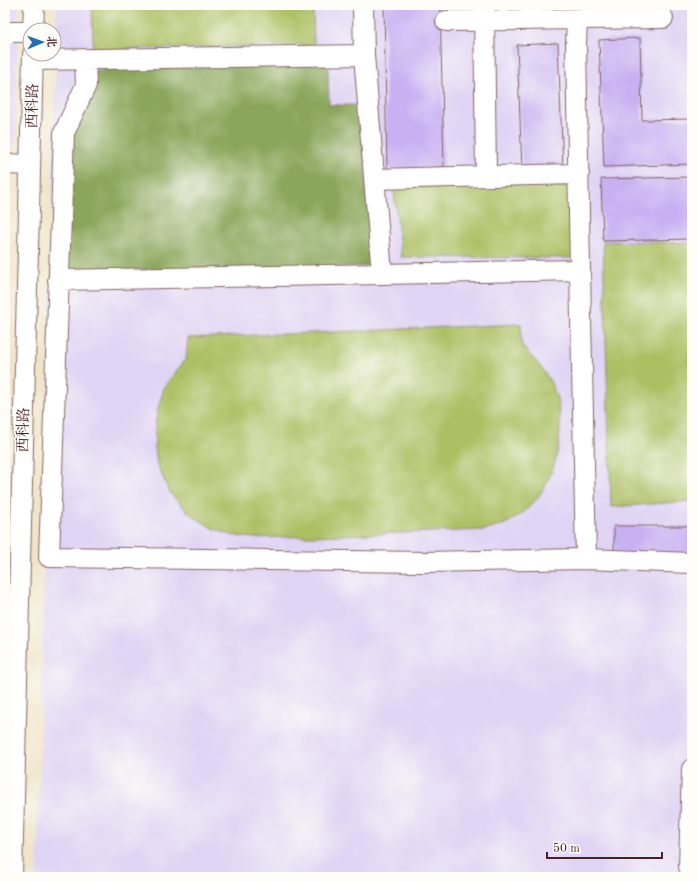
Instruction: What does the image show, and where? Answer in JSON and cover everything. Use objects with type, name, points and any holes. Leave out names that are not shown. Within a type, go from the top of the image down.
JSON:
[{"type":"street","points":[[33,22],[34,5]]},
{"type":"street","points":[[363,5],[364,54],[382,274]]},
{"type":"street","points":[[484,13],[486,176]]},
{"type":"street","points":[[446,21],[484,13],[588,14],[663,18]]},
{"type":"street","points":[[586,559],[576,52],[588,14]]},
{"type":"street","points":[[5,32],[22,32]]},
{"type":"street","points":[[62,58],[364,54]]},
{"type":"street","points":[[85,59],[86,85],[64,133],[49,557],[423,562],[586,559],[692,563]]},
{"type":"street","name":"西科路","points":[[12,877],[33,62]]},
{"type":"street","points":[[5,164],[30,165]]},
{"type":"street","points":[[374,179],[579,174]]},
{"type":"street","points":[[58,280],[580,270]]},
{"type":"street","points":[[689,867],[692,770]]},
{"type":"shaded area","points":[[5,5],[19,5],[15,148],[5,148]]},
{"type":"shaded area","points":[[57,5],[692,5],[692,877],[37,877],[56,62],[62,62],[62,22],[57,22]]},
{"type":"green space","points":[[5,5],[11,5],[11,11],[5,50]]},
{"type":"green space","points":[[92,5],[313,5],[314,45],[93,50]]},
{"type":"green space","points":[[328,64],[329,105],[361,105],[372,266],[65,271],[71,132],[95,70]]},
{"type":"green space","points":[[574,179],[574,258],[401,257],[393,183]]},
{"type":"green space","points":[[603,241],[692,243],[692,501],[611,507]]},
{"type":"green space","points":[[521,324],[522,345],[544,372],[556,395],[560,429],[555,463],[549,479],[530,506],[517,517],[502,525],[485,530],[256,538],[241,537],[212,528],[189,513],[170,493],[157,464],[155,449],[155,425],[159,404],[165,385],[186,359],[188,338]]},
{"type":"building","points":[[384,5],[440,5],[444,167],[387,169]]},
{"type":"building","points":[[599,5],[640,5],[641,8],[599,10]]},
{"type":"building","points":[[640,38],[642,120],[692,119],[692,164],[604,167],[599,40]]},
{"type":"building","points":[[558,43],[563,168],[522,170],[517,45]]},
{"type":"building","points":[[692,177],[692,239],[603,241],[601,179]]},
{"type":"building","points":[[614,526],[692,526],[692,556],[614,556]]}]
